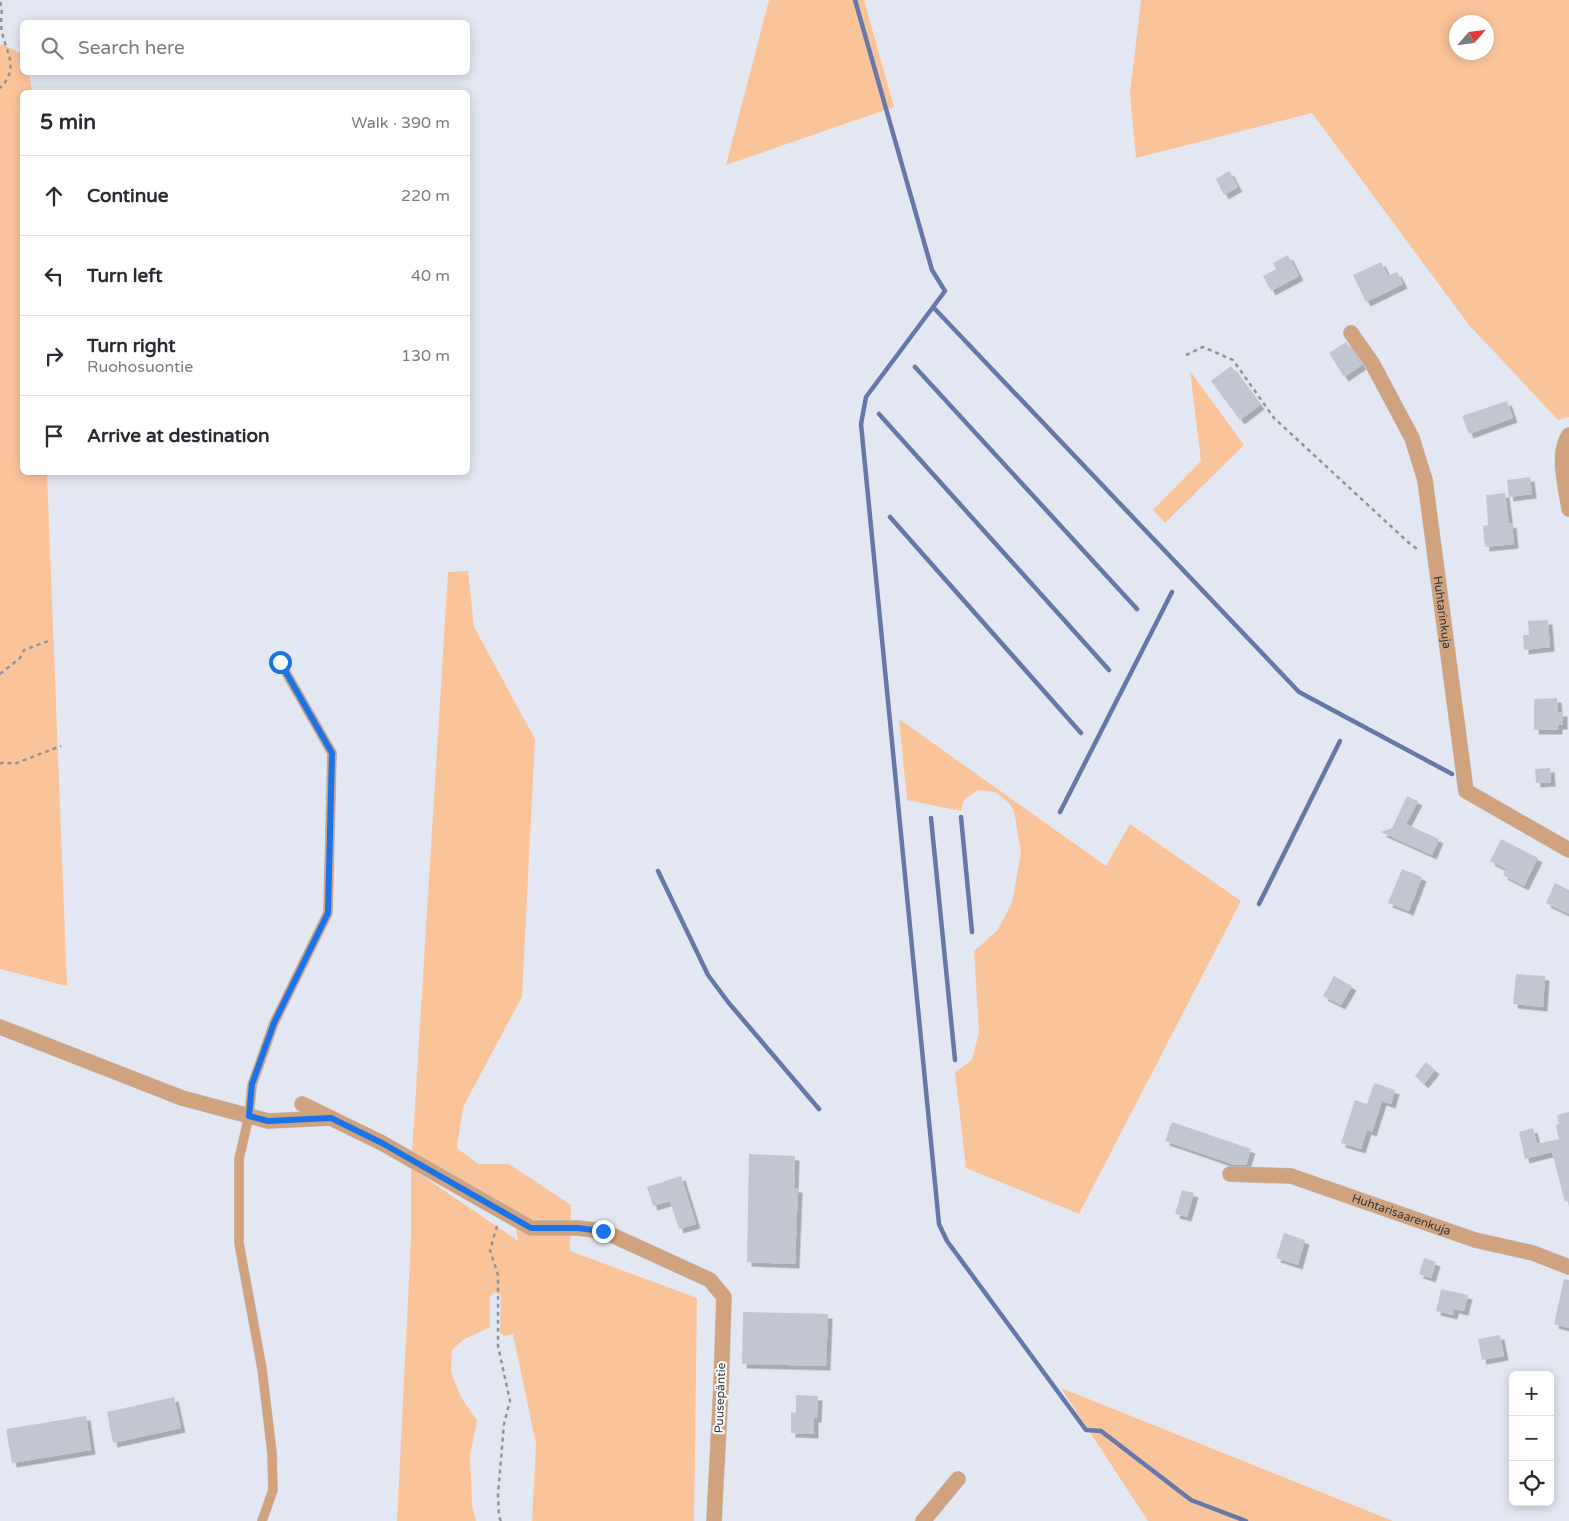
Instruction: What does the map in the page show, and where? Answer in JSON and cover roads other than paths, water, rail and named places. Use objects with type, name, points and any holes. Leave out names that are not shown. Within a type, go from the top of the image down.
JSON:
[{"type":"street","name":"Huhtarinkuja","points":[[1351,333],[1372,363],[1412,438],[1425,480],[1466,791],[1569,850]]},
{"type":"street","points":[[1569,435],[1564,443],[1562,455],[1569,509]]},
{"type":"street","points":[[0,1027],[182,1098],[268,1121],[331,1118]]},
{"type":"street","points":[[302,1104],[331,1118]]},
{"type":"street","name":"Puusepäntie","points":[[331,1118],[382,1143],[531,1228],[577,1228],[603,1231],[710,1280],[724,1297],[714,1521]]},
{"type":"street","name":"Huhtarisaarenkuja","points":[[1230,1174],[1291,1176],[1475,1240],[1533,1253],[1569,1267]]},
{"type":"street","points":[[923,1521],[958,1479]]},
{"type":"lane","points":[[262,1521],[273,1490],[272,1453],[262,1369],[239,1243],[239,1159],[249,1116],[252,1084],[274,1023],[328,913],[332,753],[280,662]]},
{"type":"waterway","points":[[855,0],[932,270],[945,291],[866,397],[861,424],[939,1224],[947,1241],[1086,1430],[1101,1431],[1191,1500],[1246,1521]]},
{"type":"waterway","points":[[933,307],[1299,692],[1452,774]]},
{"type":"waterway","points":[[915,367],[1137,609]]},
{"type":"waterway","points":[[879,414],[1109,670]]},
{"type":"waterway","points":[[890,517],[1081,733]]},
{"type":"waterway","points":[[1060,812],[1172,592]]},
{"type":"waterway","points":[[1259,904],[1340,741]]},
{"type":"waterway","points":[[961,817],[972,932]]},
{"type":"waterway","points":[[931,818],[955,1060]]},
{"type":"waterway","points":[[658,871],[708,975],[728,1002],[819,1109]]}]
